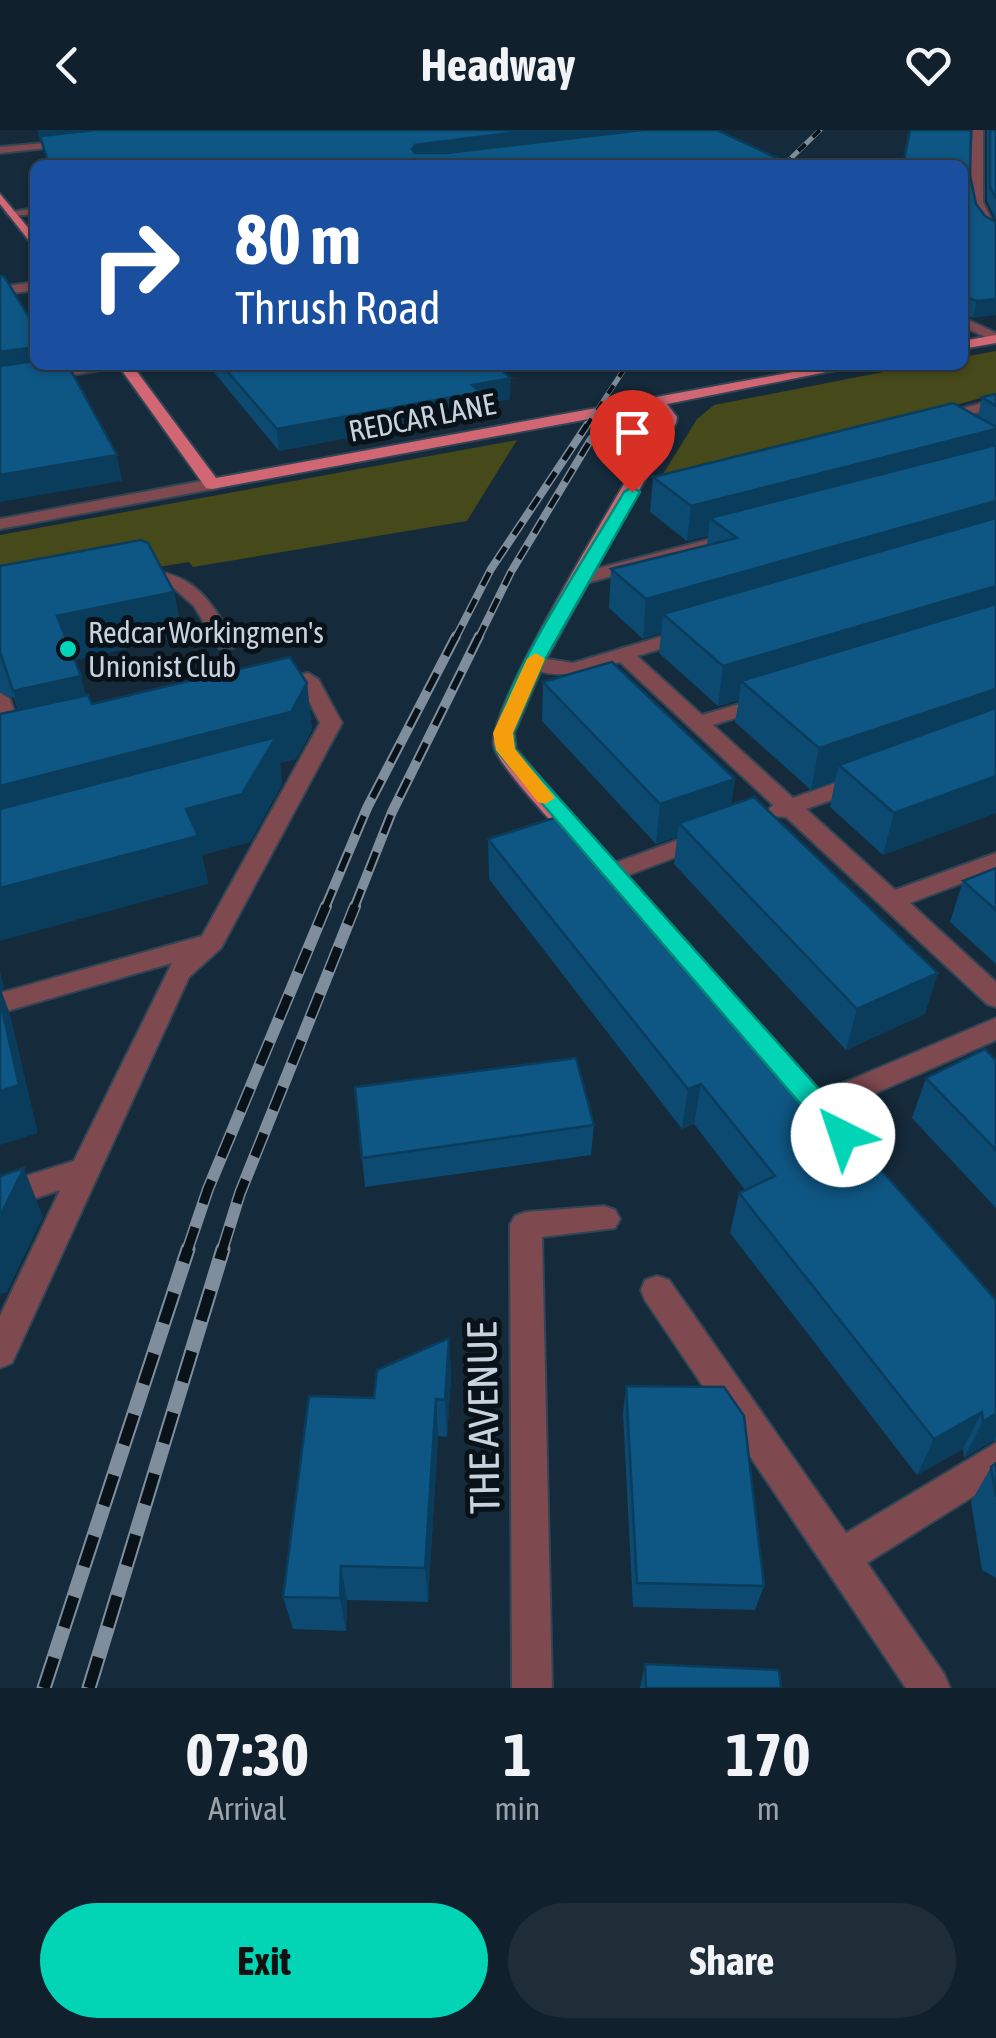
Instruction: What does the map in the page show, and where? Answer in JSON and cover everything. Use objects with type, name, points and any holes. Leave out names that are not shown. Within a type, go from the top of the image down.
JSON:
[{"type":"main road","points":[[0,196],[7,211],[30,238]]},
{"type":"main road","points":[[968,344],[996,338]]},
{"type":"main road","points":[[127,370],[212,484]]},
{"type":"main road","name":"REDCAR LANE","points":[[212,484],[827,370]]},
{"type":"main road","points":[[616,881],[506,750],[503,733],[534,663],[579,579],[639,491],[670,416],[656,402]]},
{"type":"street","points":[[978,130],[978,214],[987,230],[996,235]]},
{"type":"street","points":[[0,150],[95,140]]},
{"type":"street","points":[[0,291],[30,287]]},
{"type":"street","points":[[968,324],[996,338]]},
{"type":"street","points":[[0,384],[91,370]]},
{"type":"street","points":[[916,424],[942,424],[996,403]]},
{"type":"street","name":"REDCAR LANE","points":[[0,524],[212,484]]},
{"type":"street","points":[[579,579],[750,534]]},
{"type":"street","points":[[115,578],[150,574],[190,588],[197,593],[226,644]]},
{"type":"street","points":[[534,663],[574,669],[716,626]]},
{"type":"street","points":[[622,654],[996,997]]},
{"type":"street","points":[[0,1352],[178,972],[212,942],[331,723],[308,679],[249,693]]},
{"type":"street","points":[[698,723],[791,694]]},
{"type":"street","points":[[0,699],[17,750]]},
{"type":"street","points":[[269,776],[308,766]]},
{"type":"street","points":[[616,881],[744,824],[883,774]]},
{"type":"street","points":[[891,901],[996,860]]},
{"type":"street","points":[[0,1003],[212,942]]},
{"type":"street","points":[[818,1106],[996,1028]]},
{"type":"street","points":[[0,1197],[84,1170]]},
{"type":"street","name":"THE AVENUE","points":[[532,1688],[526,1226],[604,1218]]},
{"type":"street","points":[[657,1290],[930,1688]]},
{"type":"street","points":[[842,1558],[996,1461]]},
{"type":"green space","points":[[996,351],[996,394],[718,469],[660,479],[697,419],[714,405],[893,370],[968,370],[968,356]]},
{"type":"green space","points":[[517,440],[467,521],[193,567],[189,562],[0,593],[0,535]]},
{"type":"building","points":[[95,130],[534,130],[415,145],[412,149],[415,153],[446,153],[643,130],[717,130],[781,160],[47,160],[40,136]]},
{"type":"building","points":[[910,130],[971,130],[970,176],[976,204],[996,222],[996,299],[968,298],[968,160],[904,160]]},
{"type":"building","points":[[990,130],[996,130],[996,199],[990,187]]},
{"type":"building","points":[[0,276],[4,276],[30,319],[30,348],[0,352]]},
{"type":"building","points":[[30,362],[30,370],[71,370],[117,455],[0,475],[0,366]]},
{"type":"building","points":[[226,370],[501,370],[511,378],[472,385],[480,392],[277,429]]},
{"type":"building","points":[[996,394],[996,406],[982,397]]},
{"type":"building","points":[[953,403],[996,429],[691,506],[653,477]]},
{"type":"building","points":[[996,445],[996,501],[646,599],[611,569],[737,538],[710,518]]},
{"type":"building","points":[[996,518],[996,586],[723,666],[663,614]]},
{"type":"building","points":[[141,540],[148,543],[174,592],[57,616],[81,676],[13,691],[0,652],[0,566]]},
{"type":"building","points":[[996,604],[996,689],[819,748],[741,681]]},
{"type":"building","points":[[290,657],[307,683],[291,712],[0,786],[0,714],[88,695],[92,704]]},
{"type":"building","points":[[612,662],[735,779],[660,804],[543,682]]},
{"type":"building","points":[[996,708],[996,776],[894,813],[839,765]]},
{"type":"building","points":[[276,737],[242,794],[186,809],[198,836],[0,888],[0,809]]},
{"type":"building","points":[[754,797],[938,973],[857,1009],[679,823]]},
{"type":"building","points":[[567,814],[996,1300],[996,1414],[983,1421],[982,1412],[934,1439],[739,1193],[775,1176],[701,1084],[688,1089],[488,839]]},
{"type":"building","points":[[996,868],[996,910],[963,881]]},
{"type":"building","points":[[0,1000],[19,1085],[0,1091]]},
{"type":"building","points":[[985,1049],[996,1060],[996,1150],[926,1078]]},
{"type":"building","points":[[576,1058],[594,1125],[362,1158],[355,1087]]},
{"type":"building","points":[[24,1168],[0,1216],[0,1176]]},
{"type":"building","points":[[449,1338],[445,1400],[436,1399],[425,1568],[341,1566],[340,1598],[283,1597],[309,1396],[374,1398],[377,1370]]},
{"type":"building","points":[[626,1386],[724,1387],[744,1416],[764,1586],[637,1583]]},
{"type":"building","points":[[996,1463],[996,1497],[991,1467]]},
{"type":"building","points":[[645,1664],[779,1670],[781,1688],[646,1688]]},
{"type":"railway","points":[[789,160],[820,130]]},
{"type":"railway","points":[[586,427],[624,370]]},
{"type":"railway","points":[[455,639],[491,569],[587,425]]},
{"type":"railway","points":[[478,639],[511,572],[591,439]]},
{"type":"railway","points":[[325,908],[367,808],[456,636]]},
{"type":"railway","points":[[354,908],[392,812],[479,636]]},
{"type":"railway","points":[[187,1251],[208,1189],[326,906]]},
{"type":"railway","points":[[222,1251],[240,1193],[355,906]]},
{"type":"railway","points":[[44,1688],[188,1249]]},
{"type":"railway","points":[[89,1688],[223,1249]]},
{"type":"slow traffic","points":[[536,659],[503,733],[506,750],[545,798]]},
{"type":"place","name":"Redcar Workingmen's Unionist Club","points":[[68,649]]},
{"type":"route","points":[[632,492],[534,663],[503,733],[506,750],[610,874],[843,1135]]}]
